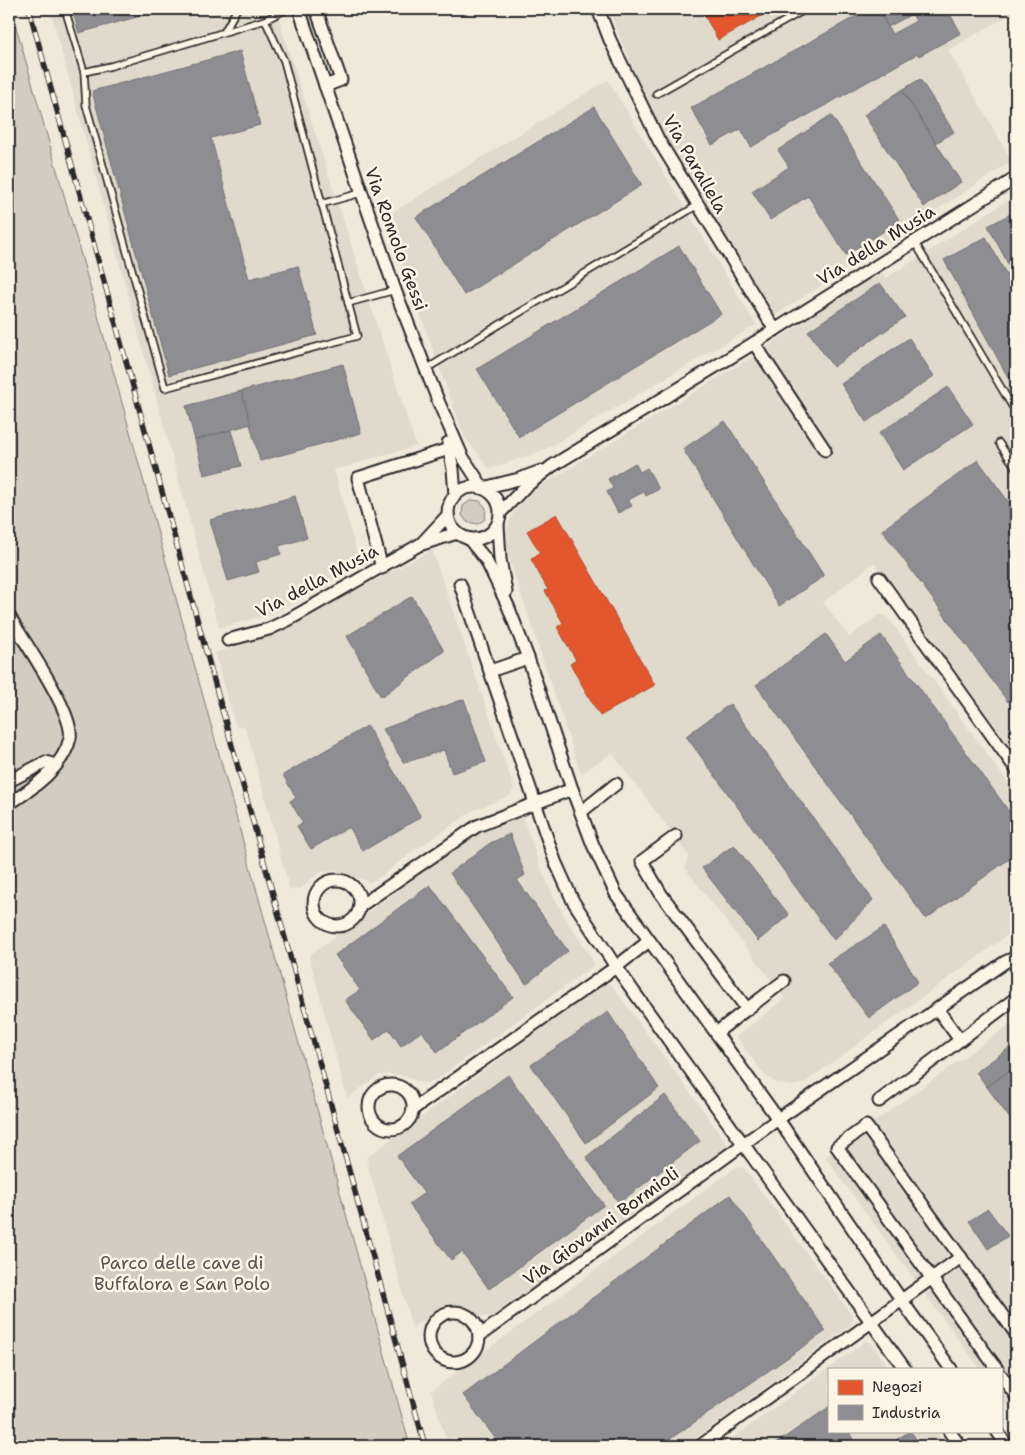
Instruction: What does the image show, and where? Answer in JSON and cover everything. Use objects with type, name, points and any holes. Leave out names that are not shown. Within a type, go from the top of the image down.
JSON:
[{"type":"street","name":"Via Romolo Gessi","points":[[299,9],[395,290],[438,402],[462,456],[482,488]]},
{"type":"street","points":[[316,9],[341,80],[325,86]]},
{"type":"street","name":"Via Parallela","points":[[598,9],[610,40],[659,141],[775,330]]},
{"type":"street","name":"Via della Musia","points":[[501,512],[524,488],[552,466],[775,330],[1016,178]]},
{"type":"street","points":[[754,343],[825,450]]},
{"type":"street","name":"Via Romolo Gessi","points":[[438,402],[454,469],[455,495]]},
{"type":"street","points":[[382,568],[358,478],[450,449]]},
{"type":"street","name":"Via della Musia","points":[[228,640],[269,629],[290,619],[382,568],[419,545],[448,515],[450,501],[455,495],[468,487],[482,488],[519,479],[552,466]]},
{"type":"street","points":[[482,488],[495,497],[501,512],[498,525],[500,559],[508,606]]},
{"type":"street","points":[[448,515],[449,522],[457,533],[469,539],[486,560],[508,606],[528,658],[592,844],[616,894],[778,1119],[902,1301],[950,1368]]},
{"type":"street","points":[[469,539],[486,537],[498,525]]},
{"type":"street","name":"Via della Musia","points":[[419,545],[457,533]]},
{"type":"street","points":[[879,578],[1016,769]]},
{"type":"street","points":[[460,584],[534,803],[555,861],[573,901],[616,967],[904,1368]]},
{"type":"street","points":[[9,616],[61,702],[71,728],[67,748],[55,765],[35,786],[9,804]]},
{"type":"street","points":[[490,672],[528,658]]},
{"type":"street","points":[[9,781],[46,762],[55,765]]},
{"type":"street","points":[[581,812],[616,784]]},
{"type":"street","points":[[360,906],[356,891],[352,885],[345,882],[329,882],[322,885],[314,898],[316,913],[320,919],[333,926],[348,924],[354,920],[360,906],[477,826],[572,789]]},
{"type":"street","points":[[676,836],[642,861],[661,894],[748,1009]]},
{"type":"street","points":[[413,1109],[616,967],[649,941]]},
{"type":"street","name":"Via Giovanni Bormioli","points":[[1005,962],[1016,948]]},
{"type":"street","name":"Via Giovanni Bormioli","points":[[479,1336],[478,1328],[474,1321],[468,1316],[453,1311],[438,1317],[433,1322],[429,1330],[428,1339],[430,1348],[442,1360],[451,1363],[468,1358],[474,1353],[478,1345],[479,1336],[778,1119],[1005,962],[1016,957]]},
{"type":"street","points":[[716,1033],[784,982]]},
{"type":"street","points":[[878,1101],[1016,998]]},
{"type":"street","points":[[938,1010],[960,1040]]},
{"type":"street","points":[[996,1368],[837,1147],[866,1126],[1016,1334]]},
{"type":"street","points":[[700,1446],[961,1257]]},
{"type":"street","points":[[1002,1376],[1016,1396]]},
{"type":"street","points":[[950,1432],[960,1446]]},
{"type":"street","points":[[998,1432],[1008,1446]]},
{"type":"lane","points":[[65,9],[84,72],[86,105],[165,388],[357,336],[284,60],[265,20]]},
{"type":"lane","points":[[224,32],[237,9]]},
{"type":"lane","points":[[84,72],[111,66],[265,20],[287,9]]},
{"type":"lane","points":[[656,94],[806,9]]},
{"type":"lane","points":[[321,204],[361,194]]},
{"type":"lane","points":[[426,369],[698,205]]},
{"type":"lane","points":[[914,241],[1012,406]]},
{"type":"lane","points":[[348,302],[395,290]]},
{"type":"lane","points":[[999,443],[1016,468]]},
{"type":"shaded area","points":[[50,9],[277,9],[282,30],[416,446],[334,470],[360,564],[274,613],[219,628]]},
{"type":"shaded area","points":[[608,9],[1011,9],[1013,13],[948,50],[1012,161],[774,316],[699,199],[653,116]]},
{"type":"shaded area","points":[[608,80],[756,325],[544,450],[490,469],[464,436],[385,217]]},
{"type":"shaded area","points":[[1016,195],[1016,754],[874,563],[823,602],[849,637],[879,615],[884,615],[889,619],[1016,794],[1016,910],[1008,916],[1016,929],[804,1083],[790,1086],[775,1082],[765,1075],[736,1037],[785,998],[685,868],[689,856],[612,753],[581,774],[507,552],[506,533],[512,515],[522,501],[537,488],[752,357],[880,270],[886,278]]},
{"type":"shaded area","points":[[432,550],[514,788],[510,796],[474,810],[411,853],[379,878],[369,882],[336,870],[322,872],[302,888],[290,890],[245,726],[236,727],[215,653],[274,634]]},
{"type":"shaded area","points":[[519,815],[523,818],[540,866],[555,900],[594,965],[436,1080],[422,1083],[403,1076],[390,1074],[378,1076],[347,1098],[309,956],[457,847],[483,830]]},
{"type":"shaded area","points":[[604,982],[611,984],[726,1142],[726,1147],[503,1311],[491,1317],[479,1316],[454,1306],[442,1308],[412,1328],[366,1158]]},
{"type":"shaded area","points":[[1016,1020],[1016,1419],[1002,1399],[1002,1368],[979,1368],[825,1157]]},
{"type":"shaded area","points":[[736,1167],[744,1168],[853,1316],[852,1324],[685,1446],[464,1446],[454,1437],[446,1439],[431,1391]]},
{"type":"shaded area","points":[[866,1341],[871,1343],[889,1368],[829,1368]]},
{"type":"shaded area","points":[[828,1369],[828,1432],[937,1432],[947,1446],[722,1446]]},
{"type":"green space","name":"Parco delle cave di Buffalora e San Polo","points":[[9,9],[11,9],[87,276],[410,1446],[9,1446]]},
{"type":"green space","points":[[471,500],[480,501],[486,508],[485,519],[478,524],[467,522],[462,515],[463,506]]},
{"type":"building: Negozi","points":[[701,9],[774,9],[718,40]]},
{"type":"building: Negozi","points":[[557,514],[655,685],[600,716],[570,664],[576,660],[557,627],[563,623],[545,591],[548,590],[531,559],[540,553],[527,531]]},
{"type":"building: Industria","points":[[72,9],[166,9],[79,33]]},
{"type":"building: Industria","points":[[869,9],[878,9],[892,34],[916,21],[909,9],[947,9],[961,33],[919,56],[917,54],[751,147],[741,129],[712,145],[691,108]]},
{"type":"building: Industria","points":[[878,9],[909,9],[912,14],[888,27]]},
{"type":"building: Industria","points":[[240,51],[260,125],[211,138],[249,279],[298,266],[317,335],[169,375],[92,91]]},
{"type":"building: Industria","points":[[920,79],[954,132],[936,143],[902,90]]},
{"type":"building: Industria","points":[[902,90],[961,182],[924,207],[864,115]]},
{"type":"building: Industria","points":[[594,107],[642,185],[464,295],[416,217]]},
{"type":"building: Industria","points":[[831,115],[900,221],[846,255],[808,196],[770,220],[752,191],[789,167],[778,150]]},
{"type":"building: Industria","points":[[1016,211],[1016,279],[988,226]]},
{"type":"building: Industria","points":[[986,237],[1016,292],[1016,392],[944,260]]},
{"type":"building: Industria","points":[[679,246],[721,314],[519,437],[477,369]]},
{"type":"building: Industria","points":[[880,283],[905,317],[833,367],[808,331]]},
{"type":"building: Industria","points":[[909,338],[934,376],[866,422],[841,384]]},
{"type":"building: Industria","points":[[343,364],[361,433],[260,461],[241,391]]},
{"type":"building: Industria","points":[[948,387],[973,424],[903,470],[879,433]]},
{"type":"building: Industria","points":[[241,391],[251,424],[195,440],[186,406]]},
{"type":"building: Industria","points":[[725,421],[824,576],[779,606],[683,449]]},
{"type":"building: Industria","points":[[231,430],[241,466],[204,475],[195,440]]},
{"type":"building: Industria","points":[[978,460],[1016,512],[1016,696],[1008,702],[882,530]]},
{"type":"building: Industria","points":[[635,463],[640,472],[647,468],[659,489],[646,496],[644,492],[628,500],[632,506],[618,513],[607,492],[613,488],[608,479]]},
{"type":"building: Industria","points":[[295,496],[307,538],[279,546],[281,554],[256,562],[259,572],[228,581],[210,520]]},
{"type":"building: Industria","points":[[412,596],[444,651],[381,697],[347,636]]},
{"type":"building: Industria","points":[[826,634],[845,661],[881,635],[1016,821],[1016,854],[926,919],[756,685]]},
{"type":"building: Industria","points":[[464,699],[486,762],[452,773],[444,750],[404,763],[383,729]]},
{"type":"building: Industria","points":[[730,704],[873,900],[834,940],[686,736]]},
{"type":"building: Industria","points":[[367,726],[421,817],[363,851],[349,827],[311,849],[297,826],[303,823],[290,801],[296,798],[283,775]]},
{"type":"building: Industria","points":[[510,834],[525,875],[517,880],[568,951],[526,984],[450,873],[490,843]]},
{"type":"building: Industria","points":[[734,845],[789,915],[758,941],[702,868]]},
{"type":"building: Industria","points":[[430,885],[513,997],[437,1052],[422,1031],[401,1046],[389,1029],[374,1040],[345,1000],[360,990],[335,955]]},
{"type":"building: Industria","points":[[884,927],[918,982],[869,1018],[827,963]]},
{"type":"building: Industria","points":[[608,1012],[659,1088],[586,1143],[531,1065]]},
{"type":"building: Industria","points":[[1016,1043],[1016,1066],[987,1087],[976,1072]]},
{"type":"building: Industria","points":[[1016,1066],[1016,1127],[987,1087]]},
{"type":"building: Industria","points":[[508,1075],[604,1205],[489,1289],[462,1252],[451,1260],[409,1204],[424,1193],[397,1156]]},
{"type":"building: Industria","points":[[665,1095],[700,1141],[619,1203],[586,1157]]},
{"type":"building: Industria","points":[[730,1195],[826,1331],[660,1446],[501,1446],[463,1395]]},
{"type":"building: Industria","points":[[988,1209],[1008,1236],[988,1249],[969,1221]]},
{"type":"building: Industria","points":[[828,1408],[828,1432],[849,1432],[857,1446],[772,1446]]},
{"type":"building: Industria","points":[[911,1432],[922,1446],[887,1446]]},
{"type":"railway","points":[[29,9],[425,1446]]}]
